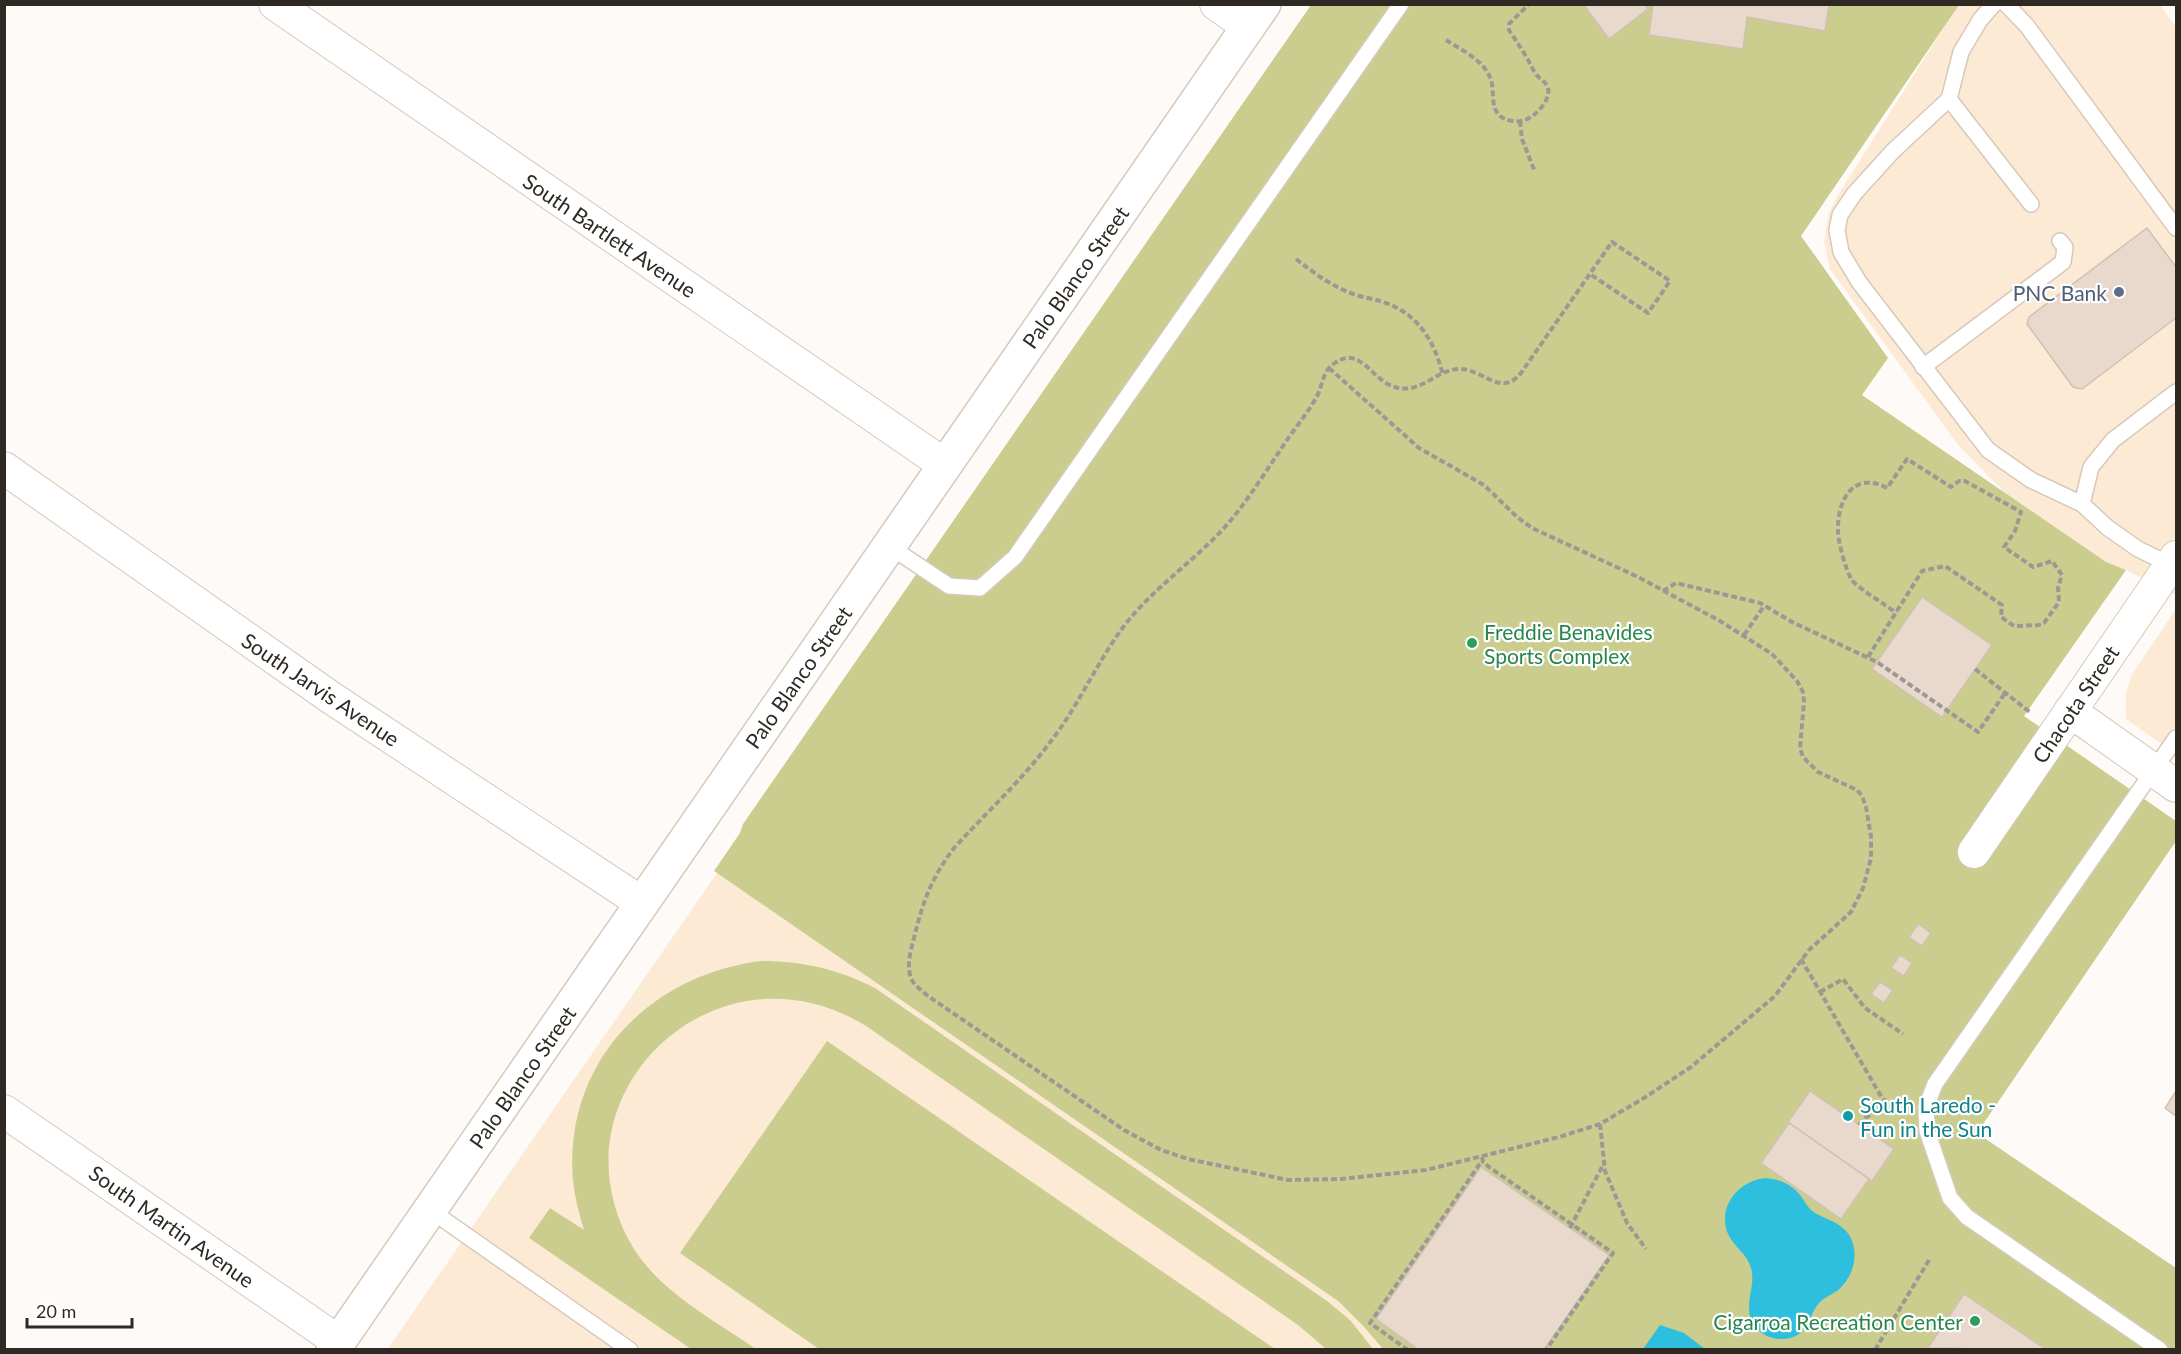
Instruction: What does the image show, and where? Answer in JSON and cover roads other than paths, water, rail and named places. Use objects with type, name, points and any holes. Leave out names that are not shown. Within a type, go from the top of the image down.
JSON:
[{"type":"street","name":"South Bartlett Avenue","points":[[275,4],[945,465]]},
{"type":"street","points":[[1216,4],[1256,16]]},
{"type":"street","name":"Palo Blanco Street","points":[[336,1346],[1256,16]]},
{"type":"street","name":"South Jarvis Avenue","points":[[4,468],[330,697],[642,903]]},
{"type":"street","name":"Chacota Street","points":[[1974,852],[2175,563]]},
{"type":"street","points":[[2070,711],[2165,778]]},
{"type":"street","name":"South Martin Avenue","points":[[4,1111],[336,1346]]},
{"type":"lane","points":[[889,546],[949,586],[980,588],[1016,557],[1401,4]]},
{"type":"lane","points":[[1994,4],[1980,20],[1961,52],[1949,99],[1893,151],[1854,194],[1840,215],[1837,230],[1841,252],[1859,282],[1988,450],[2031,480],[2082,504],[2108,528],[2138,549],[2175,563]]},
{"type":"lane","points":[[2006,4],[2027,26],[2176,228]]},
{"type":"lane","points":[[1949,99],[2031,204]]},
{"type":"lane","points":[[1923,367],[2063,262],[2066,247],[2060,241]]},
{"type":"lane","points":[[2082,504],[2091,467],[2112,440],[2176,392]]},
{"type":"lane","points":[[2160,1350],[1967,1217],[1950,1198],[1927,1131],[1926,1107],[1935,1084],[2165,778],[2176,738]]},
{"type":"lane","points":[[430,1210],[630,1350]]},
{"type":"water","points":[[1765,1178],[1780,1181],[1793,1188],[1811,1210],[1839,1225],[1847,1232],[1854,1249],[1853,1267],[1844,1284],[1821,1301],[1802,1332],[1790,1338],[1768,1337],[1753,1323],[1749,1308],[1751,1268],[1728,1234],[1725,1224],[1725,1214],[1732,1197],[1746,1184]]},
{"type":"water","points":[[1660,1325],[1684,1333],[1705,1349],[1643,1349]]},
{"type":"place","name":"PNC Bank","points":[[2119,292]]},
{"type":"place","name":"Freddie Benavides Sports Complex","points":[[1472,643]]},
{"type":"place","name":"South Laredo - Fun in the Sun","points":[[1848,1116]]},
{"type":"place","name":"Cigarroa Recreation Center","points":[[1975,1321]]}]
